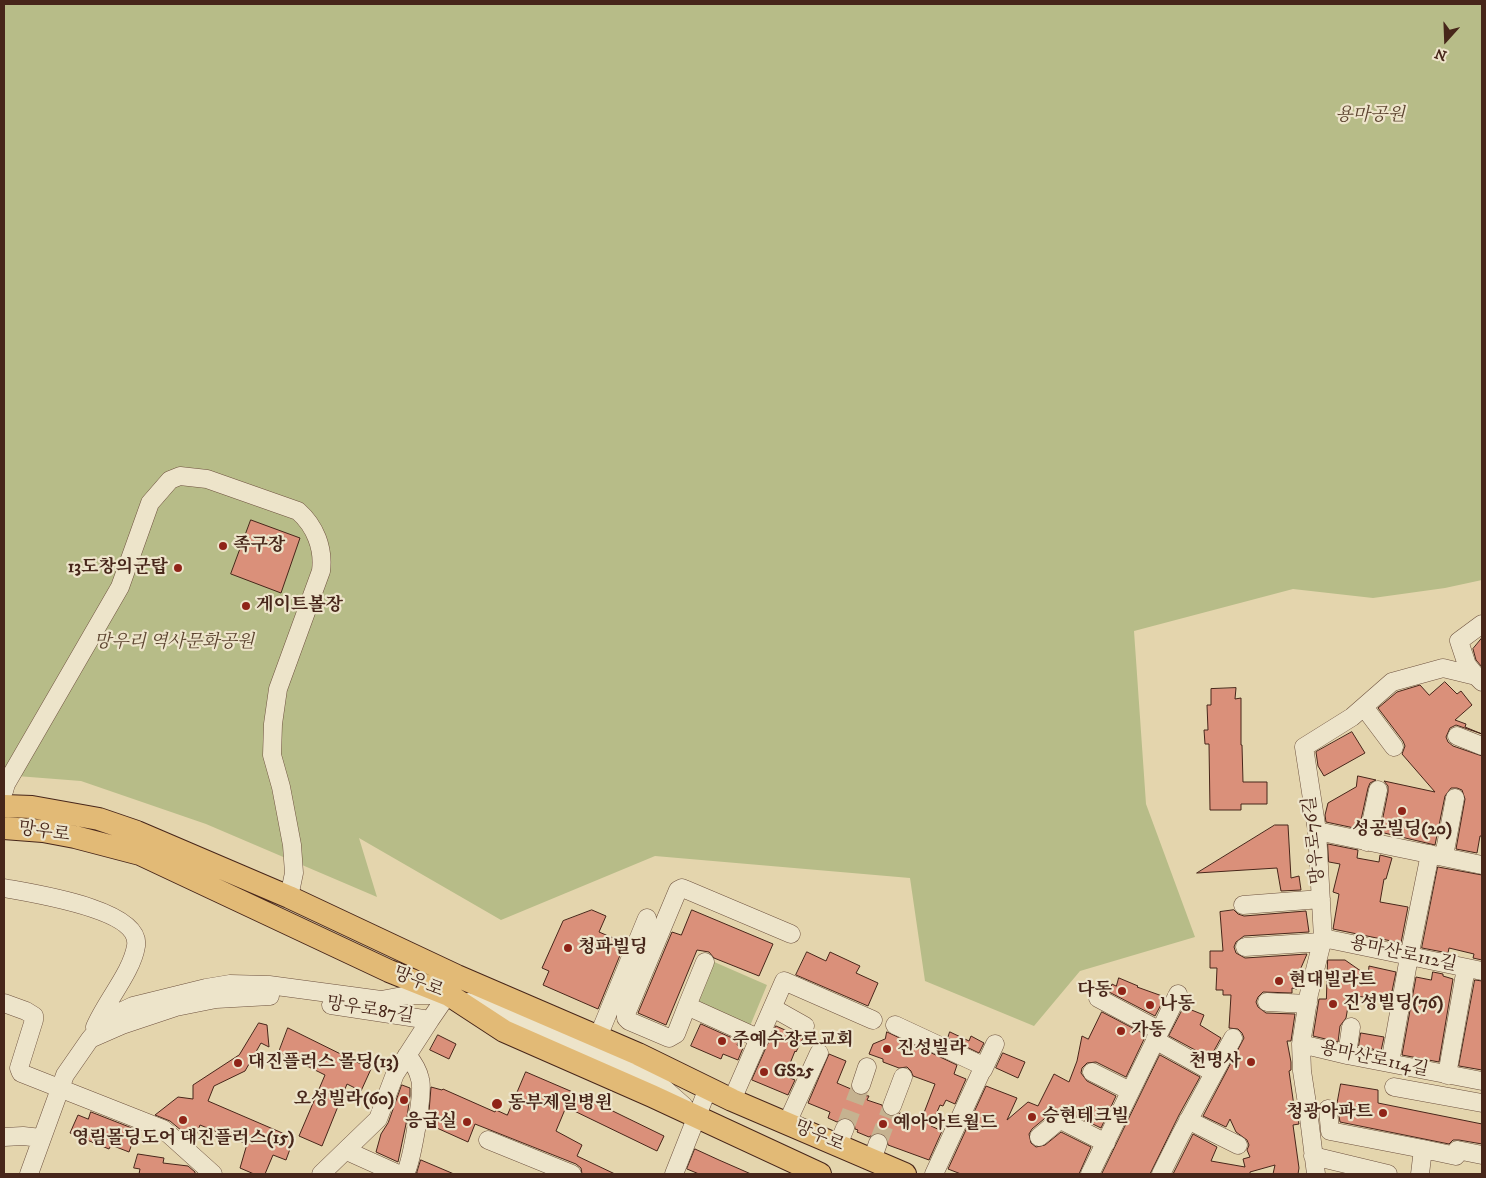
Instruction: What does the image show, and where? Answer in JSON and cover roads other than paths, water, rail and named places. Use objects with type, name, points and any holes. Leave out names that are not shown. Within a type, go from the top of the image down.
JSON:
[{"type":"main road","name":"망우로","points":[[4,806],[32,807],[99,819],[137,832],[289,897],[453,986],[504,1030],[820,1174]]},
{"type":"main road","name":"망우로","points":[[4,828],[74,837],[140,854],[390,971],[453,986],[598,1037],[732,1100],[787,1123],[841,1136],[875,1151],[905,1174]]},
{"type":"street","points":[[4,791],[6,784],[120,587],[150,503],[170,480],[180,476],[207,479],[298,511],[308,519],[313,528],[322,560],[278,689],[273,724],[272,755],[281,787],[292,845],[294,873],[289,897]]},
{"type":"street","points":[[1479,679],[1467,665],[1459,641],[1482,624]]},
{"type":"street","name":"망우로76길","points":[[1316,1174],[1302,1071],[1301,1044],[1323,940],[1317,830],[1304,747],[1352,717],[1392,682],[1443,668],[1479,679]]},
{"type":"street","points":[[1364,707],[1394,747]]},
{"type":"street","points":[[1457,736],[1482,746]]},
{"type":"street","points":[[1367,842],[1378,790]]},
{"type":"street","points":[[1390,1063],[1409,956],[1455,798]]},
{"type":"street","points":[[1317,830],[1482,865]]},
{"type":"street","points":[[4,888],[51,897],[92,908],[125,923],[135,935],[137,940],[134,956],[102,1010],[90,1039]]},
{"type":"street","points":[[705,962],[676,1034],[673,1037],[668,1038],[626,1018],[626,1014],[678,890],[682,888],[792,934]]},
{"type":"street","points":[[1243,905],[1321,899]]},
{"type":"street","points":[[598,1037],[647,918]]},
{"type":"street","name":"용마산로112길","points":[[1245,947],[1323,940],[1474,970]]},
{"type":"street","name":"용마산로114길","points":[[1447,1075],[1474,970]]},
{"type":"street","points":[[732,1100],[784,981],[872,1020]]},
{"type":"street","name":"망우로87길","points":[[29,1174],[59,1088],[71,1064],[104,1022],[134,1006],[230,984],[269,985],[381,1000],[453,986]]},
{"type":"street","name":"망우로87길","points":[[90,1039],[122,1025],[176,1007],[216,998],[265,995],[430,1020],[453,986]]},
{"type":"street","points":[[1090,1174],[1178,994]]},
{"type":"street","points":[[1098,998],[1158,1035],[1214,1073]]},
{"type":"street","points":[[1267,1002],[1308,1004]]},
{"type":"street","points":[[4,1003],[34,1016],[19,1068],[22,1073],[163,1129],[213,1174]]},
{"type":"street","points":[[687,1006],[760,1039]]},
{"type":"street","points":[[773,1008],[805,1026]]},
{"type":"street","points":[[321,1174],[347,1151],[378,1119],[395,1074],[430,1020]]},
{"type":"street","points":[[895,1025],[981,1065],[983,1070]]},
{"type":"street","points":[[1347,1055],[1352,1027]]},
{"type":"street","points":[[1161,1174],[1233,1038]]},
{"type":"street","points":[[934,1174],[995,1044]]},
{"type":"street","name":"용마산로114길","points":[[1301,1044],[1347,1055],[1482,1081]]},
{"type":"street","points":[[787,1123],[819,1053]]},
{"type":"street","points":[[405,1174],[414,1143],[421,1081],[412,1061],[407,1056]]},
{"type":"street","points":[[665,1067],[696,1116]]},
{"type":"street","points":[[861,1085],[867,1067]]},
{"type":"street","points":[[1092,1072],[1130,1091]]},
{"type":"street","points":[[892,1106],[903,1077]]},
{"type":"street","points":[[1394,1087],[1482,1104]]},
{"type":"street","points":[[674,1174],[708,1088]]},
{"type":"street","points":[[1328,1109],[1330,1131],[1456,1156],[1457,1150],[1482,1155]]},
{"type":"street","points":[[1039,1137],[1057,1122],[1063,1120],[1106,1143]]},
{"type":"street","points":[[1188,1120],[1238,1145]]},
{"type":"street","points":[[4,1137],[23,1136],[41,1138]]},
{"type":"street","points":[[488,1140],[570,1174]]},
{"type":"street","points":[[1420,1174],[1423,1149]]},
{"type":"street","points":[[347,1151],[398,1174]]},
{"type":"street","points":[[1313,1156],[1388,1174]]},
{"type":"tunnel","points":[[845,1128],[861,1085]]},
{"type":"tunnel","points":[[878,1143],[892,1106]]},
{"type":"place","name":"족구장","points":[[223,546]]},
{"type":"place","name":"13도창의군탑","points":[[178,568]]},
{"type":"place","name":"게이트볼장","points":[[246,606]]},
{"type":"place","name":"성공빌딩(20)","points":[[1402,811]]},
{"type":"place","name":"청파빌딩","points":[[568,948]]},
{"type":"place","name":"현대빌라트","points":[[1279,981]]},
{"type":"place","name":"다동","points":[[1122,991]]},
{"type":"place","name":"진성빌딩(76)","points":[[1333,1004]]},
{"type":"place","name":"나동","points":[[1150,1005]]},
{"type":"place","name":"가동","points":[[1121,1031]]},
{"type":"place","name":"주예수장로교회","points":[[722,1041]]},
{"type":"place","name":"진성빌라","points":[[887,1049]]},
{"type":"place","name":"천명사","points":[[1251,1062]]},
{"type":"place","name":"대진플러스 몰딩(13)","points":[[238,1063]]},
{"type":"place","name":"GS25","points":[[764,1072]]},
{"type":"place","name":"오성빌라(60)","points":[[404,1100]]},
{"type":"place","name":"동부제일병원","points":[[497,1104]]},
{"type":"place","name":"청광아파트","points":[[1383,1113]]},
{"type":"place","name":"승현테크빌","points":[[1032,1117]]},
{"type":"place","name":"영림몰딩도어 대진플러스(15)","points":[[183,1120]]},
{"type":"place","name":"응급실","points":[[467,1122]]},
{"type":"place","name":"예아아트월드","points":[[883,1124]]},
{"type":"park label","name":"용마공원","points":[[1370,116]]},
{"type":"park label","name":"망우리 역사문화공원","points":[[174,643]]}]
